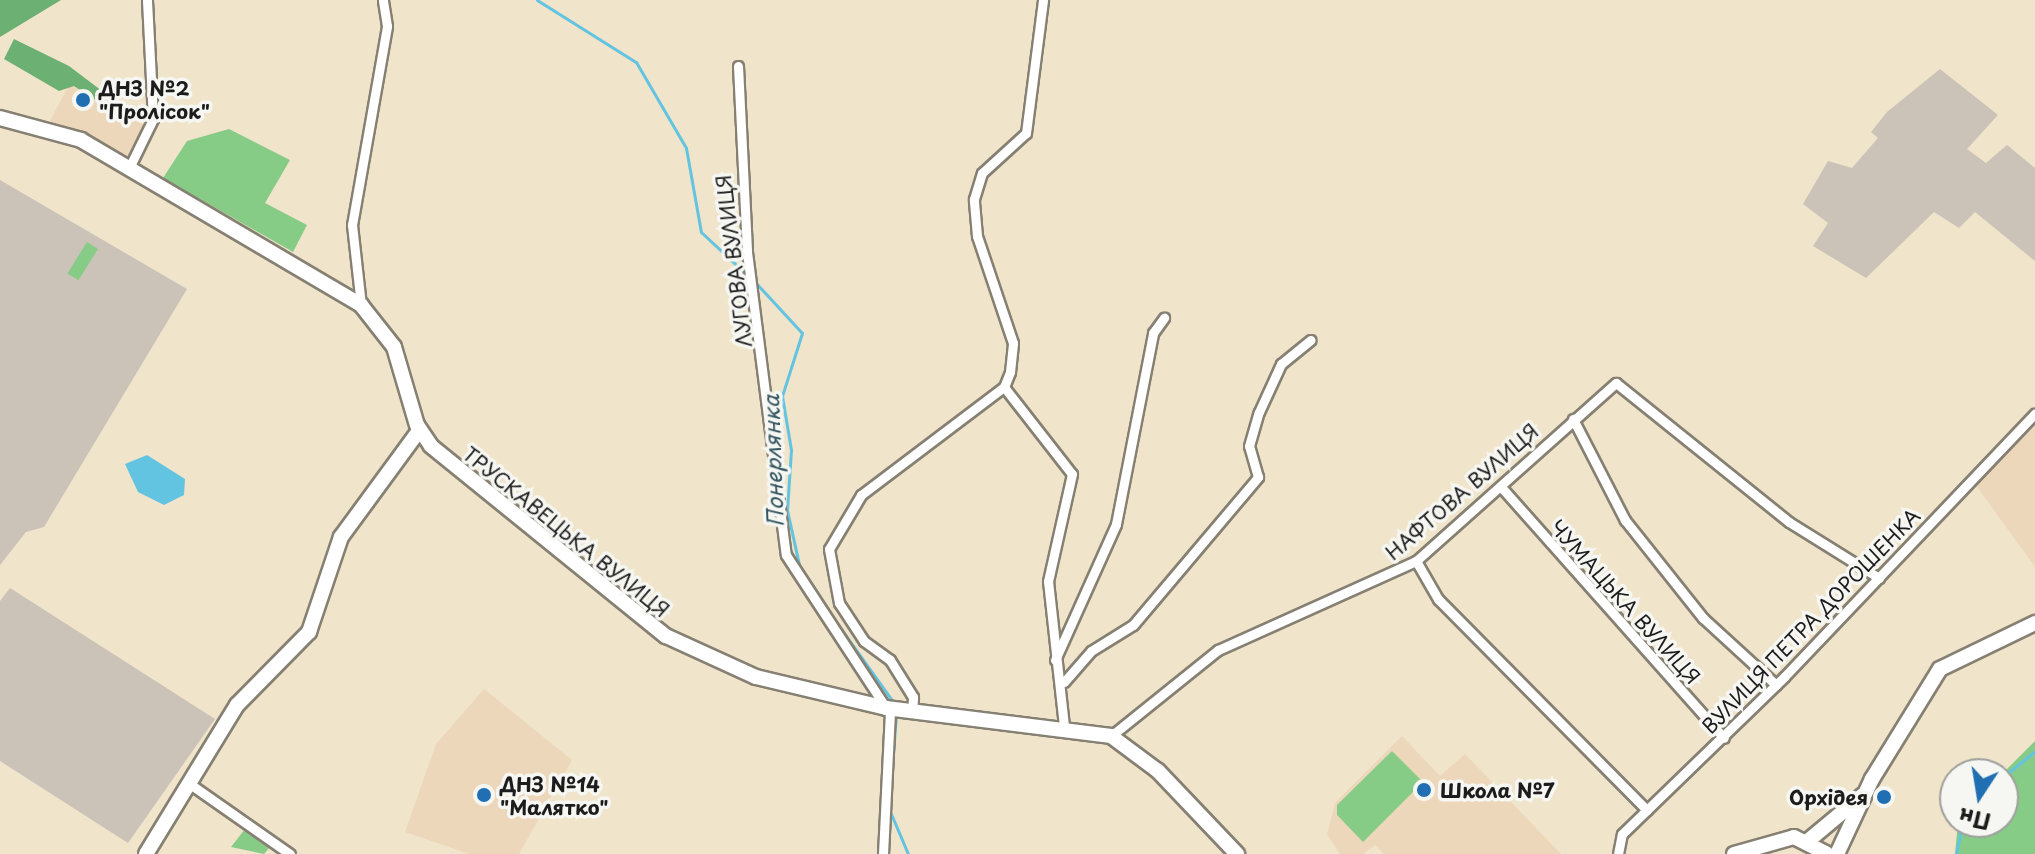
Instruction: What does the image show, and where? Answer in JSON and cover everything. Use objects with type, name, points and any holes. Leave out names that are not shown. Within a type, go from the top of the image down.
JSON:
[{"type":"main road","name":"ТРУСКАВЕЦЬКА ВУЛИЦЯ","points":[[0,118],[61,132],[129,168],[361,305],[394,347],[419,431],[499,508],[666,636],[756,677],[897,710],[1064,725],[1111,736],[1158,771],[1237,854]]},
{"type":"main road","points":[[146,854],[237,705],[309,632],[341,537],[419,431]]},
{"type":"main road","points":[[1837,854],[1863,795],[1940,669],[2035,623]]},
{"type":"main road","points":[[1809,840],[1863,795]]},
{"type":"main road","points":[[1734,854],[1782,839],[1809,840],[1827,854]]},
{"type":"street","points":[[129,168],[153,119],[147,0]]},
{"type":"street","points":[[361,305],[352,225],[387,26],[383,0]]},
{"type":"street","points":[[883,854],[897,710],[913,697],[890,660],[864,641],[839,603],[830,567],[832,534],[861,495],[1004,387],[1013,343],[977,236],[974,199],[982,173],[1026,133],[1043,0]]},
{"type":"street","name":"ЛУГОВА ВУЛИЦЯ","points":[[738,66],[752,275],[786,555],[897,710]]},
{"type":"street","points":[[1055,660],[1116,524],[1153,333],[1164,318]]},
{"type":"street","points":[[1064,682],[1091,651],[1133,625],[1258,477],[1249,446],[1259,412],[1281,364],[1311,340]]},
{"type":"street","name":"НАФТОВА ВУЛИЦЯ","points":[[1111,736],[1218,650],[1416,561],[1502,488],[1573,419],[1623,383],[1789,522],[1879,578]]},
{"type":"street","points":[[1004,387],[1072,474],[1048,581],[1055,660],[1064,682],[1064,725]]},
{"type":"street","name":"ВУЛИЦЯ ПЕТРА ДОРОШЕНКА","points":[[1618,854],[1622,834],[1776,685],[2035,413]]},
{"type":"street","points":[[1573,419],[1625,520],[1703,618],[1776,685]]},
{"type":"street","name":"ЧУМАЦЬКА ВУЛИЦЯ","points":[[1502,488],[1724,738]]},
{"type":"street","points":[[1416,561],[1438,599],[1647,810]]},
{"type":"street","points":[[190,784],[290,854]]},
{"type":"shaded area","points":[[1940,69],[1998,115],[1967,149],[1986,163],[2007,145],[2035,168],[2035,261],[1975,212],[1959,228],[1934,212],[1866,278],[1813,246],[1828,223],[1803,204],[1828,161],[1852,168],[1878,138],[1871,132],[1887,112]]},
{"type":"shaded area","name":"ДНЗ №2 \"Пролісок\"","points":[[72,79],[147,128],[129,160],[50,121]]},
{"type":"shaded area","points":[[0,180],[187,289],[44,527],[26,532],[0,565]]},
{"type":"shaded area","points":[[2035,422],[2035,567],[1975,484]]},
{"type":"shaded area","points":[[10,588],[215,719],[128,843],[0,761],[0,601]]},
{"type":"shaded area","name":"ДНЗ №14 \"Малятко\"","points":[[484,689],[572,760],[519,854],[470,854],[405,832],[436,744]]},
{"type":"shaded area","name":"Школа №7","points":[[1402,736],[1440,776],[1465,754],[1561,854],[1384,854],[1375,845],[1363,854],[1340,854],[1327,834],[1335,803]]},
{"type":"green space","points":[[0,0],[61,0],[0,37]]},
{"type":"green space","points":[[14,39],[69,66],[102,91],[97,101],[74,86],[59,91],[4,59]]},
{"type":"green space","points":[[229,129],[290,160],[265,203],[307,225],[293,252],[163,178],[187,141]]},
{"type":"green space","points":[[87,242],[98,249],[78,280],[67,273]]},
{"type":"green space","points":[[2035,741],[2035,854],[1955,854],[1956,838],[2019,838],[2018,758]]},
{"type":"green space","points":[[1392,751],[1423,782],[1363,842],[1337,815],[1337,805]]},
{"type":"green space","points":[[245,829],[269,848],[264,854],[231,847]]},
{"type":"water","points":[[147,455],[185,479],[184,495],[164,505],[138,492],[125,464]]},
{"type":"waterway","name":"Понерлянка","points":[[537,0],[636,62],[686,148],[701,232],[746,274]]},
{"type":"waterway","name":"Понерлянка","points":[[755,282],[802,333],[782,396],[791,450],[787,510],[800,569]]},
{"type":"waterway","name":"Понерлянка","points":[[829,612],[896,706]]},
{"type":"waterway","name":"Понерлянка","points":[[891,782],[896,714]]},
{"type":"waterway","points":[[2019,764],[2035,751]]},
{"type":"waterway","name":"Понерлянка","points":[[889,809],[908,854]]},
{"type":"waterway","points":[[1956,854],[1960,838]]},
{"type":"place","name":"ДНЗ №2 \"Пролісок\"","points":[[83,100]]},
{"type":"place","name":"Школа №7","points":[[1424,790]]},
{"type":"place","name":"ДНЗ №14 \"Малятко\"","points":[[484,795]]},
{"type":"place","name":"Орхідея","points":[[1884,797]]}]
